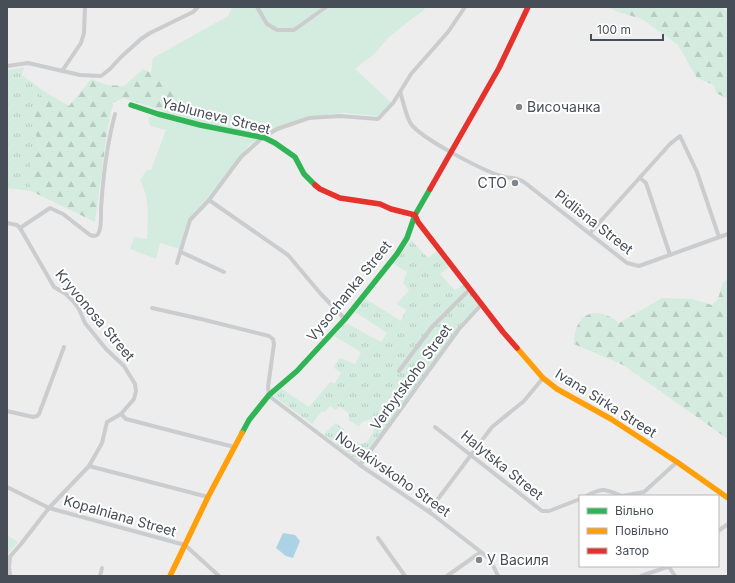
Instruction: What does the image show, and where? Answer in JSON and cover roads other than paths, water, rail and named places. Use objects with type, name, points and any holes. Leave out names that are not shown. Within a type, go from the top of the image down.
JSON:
[{"type":"street","points":[[62,71],[81,43],[84,33],[85,7]]},
{"type":"street","points":[[7,66],[28,63],[80,75],[101,76],[141,39],[193,12],[198,7]]},
{"type":"street","points":[[257,7],[267,24],[277,30],[294,30],[326,7]]},
{"type":"street","points":[[177,263],[190,220],[209,200],[241,156],[261,140],[277,130],[309,118],[340,116],[378,119],[393,103],[411,74],[448,32],[465,7]]},
{"type":"street","name":"Vysochanka Street","points":[[170,576],[208,497],[249,420],[269,395],[297,371],[345,319],[397,254],[407,238],[415,215],[452,152],[498,68],[528,7]]},
{"type":"street","name":"Pidlisna Street","points":[[400,92],[410,123],[422,133],[452,152],[501,176],[517,178],[524,182],[627,263],[639,266],[728,234]]},
{"type":"street","name":"Yabluneva Street","points":[[131,105],[193,123],[265,138],[276,143],[295,157],[304,174],[320,189],[340,198],[380,204],[391,209],[415,215]]},
{"type":"street","points":[[7,223],[17,225],[20,228],[50,208],[64,214],[90,235],[97,235],[101,220],[103,188],[111,130],[115,114]]},
{"type":"street","points":[[590,233],[670,144],[680,136],[697,172],[719,237]]},
{"type":"street","points":[[640,178],[646,183],[670,255]]},
{"type":"street","points":[[209,200],[288,255],[320,293],[345,319]]},
{"type":"street","name":"Ivana Sirka Street","points":[[415,215],[418,222],[503,332],[543,378],[677,462],[728,498]]},
{"type":"street","name":"Kryvonosa Street","points":[[9,559],[50,508],[89,466],[102,443],[108,422],[121,414],[134,399],[136,391],[135,384],[124,366],[106,348],[85,323],[74,302],[66,294],[54,287],[20,228]]},
{"type":"street","points":[[181,252],[224,272]]},
{"type":"street","points":[[399,371],[432,327],[470,289]]},
{"type":"street","name":"Verbytskoho Street","points":[[360,465],[459,329],[482,304]]},
{"type":"street","points":[[152,308],[269,336],[273,339],[274,344],[268,387],[269,395]]},
{"type":"street","points":[[7,411],[33,417],[39,414],[64,347]]},
{"type":"street","points":[[429,512],[492,427],[524,401],[543,378]]},
{"type":"street","name":"Novakivskoho Street","points":[[269,395],[360,465],[429,512],[490,559],[498,576]]},
{"type":"street","points":[[121,414],[126,419],[234,447]]},
{"type":"street","name":"Halytska Street","points":[[435,427],[542,511],[549,511],[579,499]]},
{"type":"street","points":[[628,495],[644,492],[677,462]]},
{"type":"street","points":[[89,466],[208,497]]},
{"type":"street","name":"Kopalniana Street","points":[[7,486],[50,508],[185,545]]},
{"type":"street","points":[[588,495],[606,489],[620,495]]},
{"type":"street","points":[[719,530],[728,524]]},
{"type":"street","points":[[378,538],[405,576]]},
{"type":"street","points":[[185,545],[219,576]]},
{"type":"street","points":[[447,576],[481,552]]},
{"type":"street","points":[[9,559],[10,576]]},
{"type":"street","points":[[641,576],[666,567]]},
{"type":"street","points":[[670,567],[675,576]]},
{"type":"street","points":[[100,576],[102,568]]},
{"type":"water","points":[[283,533],[295,535],[300,541],[293,558],[286,556],[276,548]]},
{"type":"place","name":"Височанка","points":[[519,107]]},
{"type":"place","name":"СТО","points":[[515,183]]},
{"type":"place","name":"У Василя","points":[[479,560]]}]
